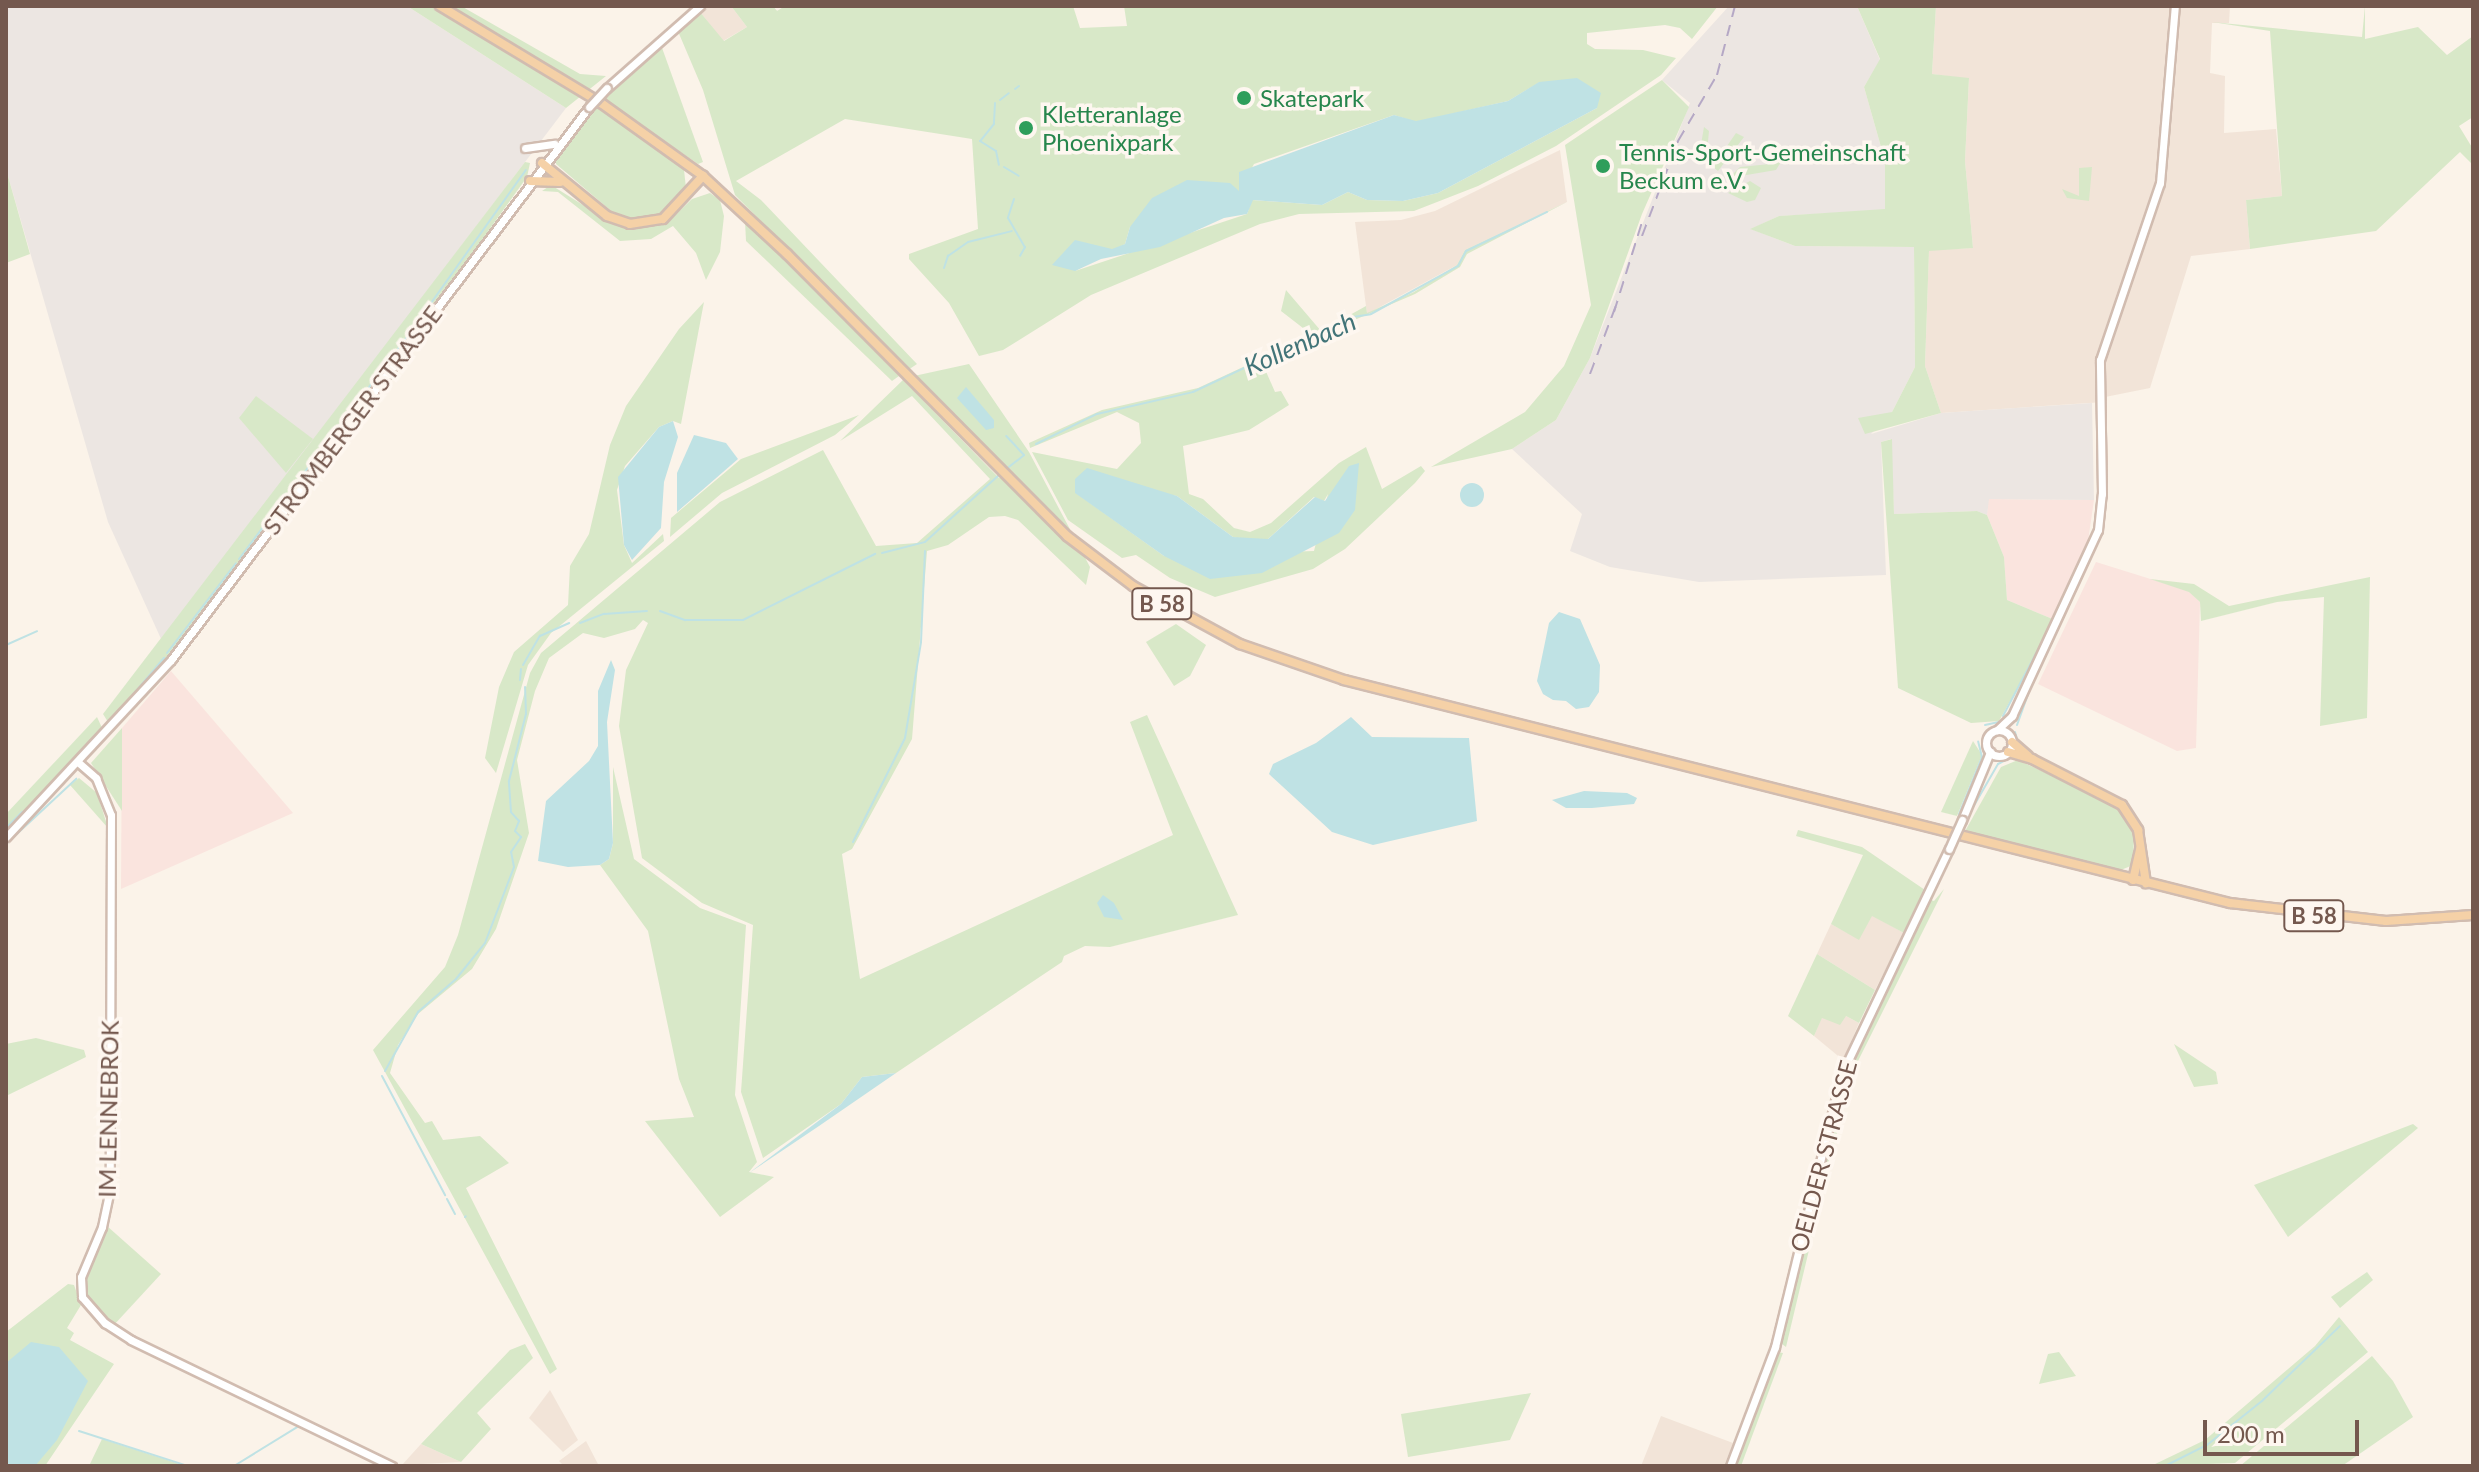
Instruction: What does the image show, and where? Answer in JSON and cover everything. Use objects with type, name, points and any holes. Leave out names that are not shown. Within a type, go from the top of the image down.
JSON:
[{"type":"main road","name":"B 58","points":[[440,6],[601,103],[703,176],[732,201],[1008,480],[1095,559],[1208,629],[1321,674],[2146,883],[2313,916],[2472,916]]},
{"type":"main road","points":[[542,163],[607,216],[641,224],[671,212],[703,176]]},
{"type":"main road","points":[[530,181],[565,184]]},
{"type":"main road","points":[[2011,740],[2032,759]]},
{"type":"main road","points":[[2004,754],[2032,759],[2114,799],[2128,812],[2141,840],[2146,883]]},
{"type":"main road","points":[[2133,880],[2141,840]]},
{"type":"street","name":"STROMBERGER STRASSE","points":[[6,837],[79,763],[171,660],[557,143],[607,88],[700,6]]},
{"type":"street","points":[[2011,740],[1997,730],[2012,716],[2098,530],[2102,494],[2100,360],[2160,183],[2175,6]]},
{"type":"street","points":[[525,148],[557,143]]},
{"type":"street","points":[[1990,752],[2004,754],[2011,740],[2012,716]]},
{"type":"street","name":"OELDER STRASSE","points":[[1730,1466],[1775,1347],[1842,1073],[1986,771],[1990,752],[1987,739],[1997,730]]},
{"type":"street","name":"OELDER STRASSE","points":[[1986,771],[2004,754]]},
{"type":"street","name":"IM LENNEBROK","points":[[79,763],[96,778],[111,815],[110,1189],[102,1227],[81,1277],[82,1297],[105,1323],[131,1340],[392,1466]]},
{"type":"shaded area","points":[[6,6],[407,6],[566,108],[162,641],[108,522],[6,169]]},
{"type":"shaded area","points":[[707,6],[731,6],[747,27],[723,41],[700,12]]},
{"type":"shaded area","points":[[1729,6],[1857,6],[1880,60],[1864,87],[1885,161],[1885,210],[1779,216],[1751,229],[1795,246],[1914,247],[1915,367],[1892,412],[1871,434],[1941,413],[2092,403],[2094,500],[1989,499],[1987,515],[1977,511],[1894,514],[1891,439],[1881,442],[1886,575],[1699,582],[1610,567],[1570,551],[1582,514],[1512,449],[1556,420],[1590,358],[1690,103],[1662,80]]},
{"type":"shaded area","points":[[1936,6],[2230,6],[2229,23],[2212,23],[2210,73],[2225,76],[2224,133],[2276,129],[2282,196],[2246,200],[2250,249],[2191,256],[2150,388],[2105,397],[2104,402],[1941,413],[1925,366],[1929,250],[1973,248],[1965,161],[1969,79],[1932,74]]},
{"type":"shaded area","points":[[1560,150],[1567,202],[1465,250],[1457,265],[1367,314],[1355,222],[1401,220],[1435,211]]},
{"type":"shaded area","points":[[1988,499],[2094,500],[2087,548],[2055,620],[2007,600],[2004,557],[1987,515]]},
{"type":"shaded area","points":[[2096,562],[2189,591],[2200,602],[2196,748],[2177,751],[2038,684]]},
{"type":"shaded area","points":[[171,671],[293,813],[121,889],[122,728]]},
{"type":"shaded area","points":[[1872,915],[1904,933],[1875,990],[1817,954],[1831,924],[1859,939]]},
{"type":"shaded area","points":[[1846,1016],[1859,1023],[1843,1060],[1814,1036],[1822,1017]]},
{"type":"shaded area","points":[[550,1390],[578,1440],[563,1452],[529,1418]]},
{"type":"shaded area","points":[[1661,1416],[1733,1443],[1724,1466],[1641,1466]]},
{"type":"shaded area","points":[[586,1441],[599,1466],[564,1466],[559,1461]]},
{"type":"shaded area","points":[[421,1444],[461,1462],[402,1465]]},
{"type":"green space","points":[[407,6],[461,6],[580,74],[606,76],[566,108]]},
{"type":"green space","points":[[731,6],[773,6],[777,11],[785,6],[1073,6],[1080,28],[1127,26],[1124,6],[1718,6],[1692,39],[1680,28],[1665,25],[1587,33],[1587,44],[1595,49],[1643,50],[1676,58],[1661,75],[1556,146],[1478,186],[1414,211],[1299,214],[1260,224],[1091,295],[1003,350],[979,356],[949,303],[909,259],[909,254],[978,229],[972,139],[845,119],[736,181],[761,200],[917,364],[908,370],[735,195],[703,90],[677,29],[700,12],[724,41],[747,27]],"holes":[[[1540,82],[1597,108],[1438,193],[1403,201],[1367,200],[1348,192],[1322,205],[1252,200],[1247,214],[1075,271],[1125,244],[1130,227],[1239,191],[1254,164],[1394,115],[1416,122],[1508,101]]]},
{"type":"green space","points":[[1857,6],[1936,6],[1932,74],[1969,78],[1965,161],[1973,248],[1929,251],[1925,366],[1941,413],[1865,434],[1858,418],[1892,412],[1915,367],[1914,247],[1795,246],[1750,229],[1779,216],[1885,209],[1885,161],[1864,87],[1880,59]]},
{"type":"green space","points":[[2365,6],[2365,39],[2418,27],[2447,55],[2473,36],[2473,117],[2459,126],[2473,149],[2473,165],[2460,152],[2376,231],[2250,249],[2246,200],[2282,196],[2270,31],[2212,22],[2362,37]]},
{"type":"green space","points":[[661,45],[703,162],[698,164],[604,100]]},
{"type":"green space","points":[[1662,80],[1689,107],[1642,214],[1590,358],[1556,420],[1512,449],[1431,467],[1525,412],[1564,366],[1591,305],[1565,145]]},
{"type":"green space","points":[[598,105],[684,170],[686,188],[666,212],[641,220],[617,216],[556,164],[556,151]]},
{"type":"green space","points":[[1704,127],[1709,131],[1707,152],[1718,159],[1736,133],[1744,137],[1718,171],[1699,156]]},
{"type":"green space","points":[[1774,145],[1781,162],[1776,170],[1729,178],[1740,167],[1770,164],[1767,147]]},
{"type":"green space","points":[[525,162],[530,163],[527,177],[449,286],[166,661],[108,722],[103,714]]},
{"type":"green space","points":[[2092,167],[2089,201],[2067,198],[2062,189],[2079,196],[2079,168]]},
{"type":"green space","points":[[6,169],[30,254],[6,263]]},
{"type":"green space","points":[[1750,181],[1761,188],[1755,200],[1747,202],[1728,193]]},
{"type":"green space","points":[[551,185],[615,225],[633,230],[669,221],[692,199],[710,193],[720,200],[724,216],[720,252],[706,280],[696,253],[673,226],[651,239],[620,241],[558,192],[542,191]]},
{"type":"green space","points":[[1567,202],[1467,254],[1460,267],[1415,294],[1261,360],[1275,392],[1281,391],[1289,405],[1249,430],[1183,446],[1189,494],[1203,499],[1234,528],[1250,532],[1271,523],[1339,463],[1366,447],[1382,489],[1421,466],[1425,471],[1415,483],[1345,549],[1313,569],[1215,597],[1170,578],[1136,555],[1122,558],[1068,520],[1032,452],[1117,469],[1141,443],[1139,423],[1117,412],[1030,448],[1029,443],[1102,410],[1198,388],[1312,335],[1281,311],[1286,290],[1321,331],[1366,306],[1367,313],[1414,292],[1457,265],[1465,250]],"holes":[[[1075,479],[1177,496],[1233,537],[1246,540],[1268,539],[1314,497],[1324,501],[1328,494],[1314,551],[1164,556],[1076,493]]]},
{"type":"green space","points":[[745,221],[899,376],[892,381],[746,241]]},
{"type":"green space","points":[[704,302],[681,424],[673,421],[659,427],[625,466],[617,490],[624,545],[632,563],[663,534],[664,541],[551,633],[528,665],[496,773],[485,758],[499,687],[514,652],[568,605],[570,566],[589,534],[610,445],[626,406],[679,329]]},
{"type":"green space","points":[[969,364],[1029,452],[1090,567],[1086,585],[1018,520],[1005,516],[989,517],[948,545],[927,551],[912,739],[852,849],[842,854],[860,979],[1173,835],[1130,722],[1147,715],[1238,915],[1110,947],[1085,946],[1064,956],[1062,962],[896,1073],[862,1077],[841,1104],[763,1158],[741,1092],[753,925],[702,903],[642,858],[619,726],[626,670],[648,623],[643,620],[635,629],[604,638],[583,633],[549,658],[535,691],[517,760],[529,833],[496,929],[472,969],[418,1014],[398,1045],[390,1073],[425,1123],[432,1121],[443,1140],[480,1136],[509,1163],[466,1188],[557,1369],[550,1374],[373,1050],[445,967],[458,935],[530,673],[541,653],[720,502],[823,450],[876,546],[917,543],[990,479],[912,396],[840,441],[903,380],[999,478],[1006,472],[914,376]]},
{"type":"green space","points":[[256,396],[313,439],[286,473],[239,418]]},
{"type":"green space","points":[[859,415],[835,435],[722,493],[670,537],[671,518],[741,459]]},
{"type":"green space","points":[[1892,439],[1894,514],[1977,511],[1987,515],[2004,557],[2007,600],[2055,620],[1999,721],[1971,723],[1898,688],[1881,442]]},
{"type":"green space","points":[[2370,577],[2367,718],[2320,726],[2324,597],[2277,602],[2201,621],[2200,602],[2189,592],[2150,579],[2194,584],[2229,606]]},
{"type":"green space","points":[[1176,624],[1206,645],[1190,676],[1174,686],[1146,642]]},
{"type":"green space","points":[[97,717],[103,730],[6,831],[6,814]]},
{"type":"green space","points":[[122,728],[122,811],[91,763]]},
{"type":"green space","points":[[1973,741],[1982,755],[1957,816],[1941,812]]},
{"type":"green space","points":[[2018,760],[2120,808],[2134,836],[2133,865],[2121,870],[1964,833],[2001,767]]},
{"type":"green space","points":[[613,767],[634,859],[700,908],[746,925],[735,1095],[757,1162],[749,1172],[774,1177],[720,1217],[645,1121],[694,1117],[679,1079],[648,931],[600,865],[609,859],[613,843]]},
{"type":"green space","points":[[79,778],[97,793],[108,828],[70,785]]},
{"type":"green space","points":[[1798,830],[1862,847],[1925,890],[1904,933],[1872,916],[1859,940],[1831,924],[1863,855],[1796,836]]},
{"type":"green space","points":[[1944,889],[1850,1077],[1786,1347],[1778,1341],[1843,1075],[1928,899],[1934,901]]},
{"type":"green space","points":[[1817,954],[1875,990],[1859,1023],[1846,1016],[1840,1025],[1822,1018],[1814,1036],[1788,1016]]},
{"type":"green space","points":[[36,1038],[84,1050],[86,1057],[6,1096],[6,1044]]},
{"type":"green space","points":[[2174,1044],[2216,1072],[2218,1084],[2194,1087]]},
{"type":"green space","points":[[2413,1124],[2418,1128],[2288,1237],[2254,1185]]},
{"type":"green space","points":[[107,1226],[161,1274],[113,1326],[84,1296],[82,1282]]},
{"type":"green space","points":[[2367,1272],[2373,1280],[2340,1308],[2331,1297]]},
{"type":"green space","points":[[68,1284],[74,1285],[81,1305],[67,1328],[74,1333],[70,1340],[114,1364],[45,1466],[6,1466],[6,1332]]},
{"type":"green space","points":[[2339,1317],[2368,1352],[2235,1463],[2151,1466],[2205,1440],[2315,1346]]},
{"type":"green space","points":[[525,1344],[533,1358],[477,1413],[491,1429],[461,1462],[421,1444],[510,1350]]},
{"type":"green space","points":[[1776,1352],[1783,1353],[1741,1466],[1732,1466]]},
{"type":"green space","points":[[2059,1352],[2076,1376],[2039,1384],[2048,1354]]},
{"type":"green space","points":[[2372,1356],[2393,1381],[2413,1417],[2342,1466],[2240,1466]]},
{"type":"green space","points":[[1531,1393],[1510,1440],[1408,1457],[1401,1414]]},
{"type":"green space","points":[[102,1439],[186,1466],[89,1466]]},
{"type":"water","points":[[1577,78],[1601,93],[1597,108],[1438,193],[1403,201],[1367,200],[1348,192],[1322,205],[1253,200],[1247,214],[1224,218],[1160,247],[1101,259],[1075,271],[1052,265],[1075,240],[1112,249],[1125,244],[1130,227],[1152,198],[1187,180],[1230,183],[1239,191],[1239,172],[1394,115],[1416,121],[1508,101],[1539,82]]},
{"type":"water","points":[[966,387],[994,420],[994,428],[986,430],[957,398]]},
{"type":"water","points":[[673,421],[678,437],[664,482],[661,528],[632,560],[624,545],[618,477],[659,427]]},
{"type":"water","points":[[694,435],[726,443],[738,459],[677,512],[677,473]]},
{"type":"water","points":[[1359,463],[1355,510],[1339,533],[1262,573],[1210,579],[1164,556],[1075,493],[1075,479],[1087,468],[1177,496],[1233,537],[1268,539],[1315,497],[1325,501],[1349,466]]},
{"type":"water","points":[[1472,483],[1481,486],[1484,495],[1481,504],[1472,507],[1463,504],[1460,495],[1463,486]]},
{"type":"water","points":[[1559,612],[1580,619],[1600,665],[1599,692],[1589,707],[1576,709],[1566,701],[1553,700],[1543,694],[1537,681],[1549,623]]},
{"type":"water","points":[[611,660],[615,670],[607,722],[613,843],[609,859],[600,865],[568,867],[538,861],[546,801],[589,761],[598,746],[598,691]]},
{"type":"water","points":[[1351,717],[1372,737],[1469,738],[1477,821],[1373,845],[1332,832],[1269,774],[1273,764],[1316,743]]},
{"type":"water","points":[[1584,791],[1627,793],[1637,798],[1634,804],[1592,808],[1566,808],[1552,800]]},
{"type":"water","points":[[1103,895],[1114,903],[1123,920],[1104,917],[1097,903]]},
{"type":"water","points":[[896,1073],[749,1173],[841,1104],[862,1077]]},
{"type":"water","points":[[31,1342],[59,1347],[88,1381],[57,1440],[35,1466],[6,1466],[6,1363]]},
{"type":"waterway","points":[[1015,89],[1019,86]]},
{"type":"waterway","points":[[1000,100],[1009,93]]},
{"type":"waterway","points":[[995,103],[994,124],[980,141],[996,151],[999,165]]},
{"type":"waterway","points":[[1004,167],[1019,176]]},
{"type":"waterway","points":[[416,324],[526,170]]},
{"type":"waterway","points":[[1014,199],[1008,218],[1025,247],[1020,256]]},
{"type":"waterway","name":"Kollenbach","points":[[1036,444],[1097,414],[1193,392],[1353,317],[1371,314],[1458,266],[1466,251],[1547,212]]},
{"type":"waterway","points":[[944,268],[948,256],[968,242],[1012,231]]},
{"type":"waterway","points":[[239,559],[412,330]]},
{"type":"waterway","name":"Kollenbach","points":[[1005,470],[1024,455],[1006,436]]},
{"type":"waterway","name":"Kollenbach","points":[[882,553],[925,542],[1000,474]]},
{"type":"waterway","points":[[853,842],[905,738],[921,642],[925,551]]},
{"type":"waterway","name":"Kollenbach","points":[[660,611],[685,620],[743,620],[875,554]]},
{"type":"waterway","points":[[167,653],[236,563]]},
{"type":"waterway","name":"Kollenbach","points":[[580,623],[604,614],[647,611]]},
{"type":"waterway","name":"Kollenbach","points":[[523,665],[540,636],[569,623]]},
{"type":"waterway","points":[[6,645],[37,631]]},
{"type":"waterway","points":[[2003,716],[2042,642]]},
{"type":"waterway","points":[[121,709],[164,658]]},
{"type":"waterway","name":"Kollenbach","points":[[520,680],[521,669]]},
{"type":"waterway","points":[[2017,725],[2031,686]]},
{"type":"waterway","name":"Kollenbach","points":[[385,1071],[418,1012],[456,979],[485,943],[514,867],[511,852],[521,837],[515,831],[519,821],[511,812],[509,781],[526,714],[525,687]]},
{"type":"waterway","points":[[1985,725],[1999,722]]},
{"type":"waterway","points":[[2015,732],[2018,742]]},
{"type":"waterway","points":[[1959,814],[1982,757],[1978,741]]},
{"type":"waterway","points":[[1972,809],[1998,764],[2010,758]]},
{"type":"waterway","points":[[6,844],[76,779]]},
{"type":"waterway","points":[[6,828],[22,812]]},
{"type":"waterway","name":"Kollenbach","points":[[382,1076],[445,1195]]},
{"type":"waterway","name":"Kollenbach","points":[[447,1199],[455,1214]]},
{"type":"waterway","points":[[2165,1466],[2207,1445],[2262,1401],[2340,1326]]},
{"type":"waterway","points":[[234,1466],[299,1426]]},
{"type":"waterway","points":[[79,1431],[188,1466]]},
{"type":"railway","points":[[1642,236],[1678,141],[1717,75],[1735,6]]},
{"type":"railway","points":[[1614,312],[1642,222]]},
{"type":"railway","points":[[1590,374],[1617,303]]},
{"type":"place","name":"Skatepark","points":[[1244,98]]},
{"type":"place","name":"Kletteranlage Phoenixpark","points":[[1026,128]]},
{"type":"place","name":"Tennis-Sport-Gemeinschaft Beckum e.V.","points":[[1603,166]]}]
